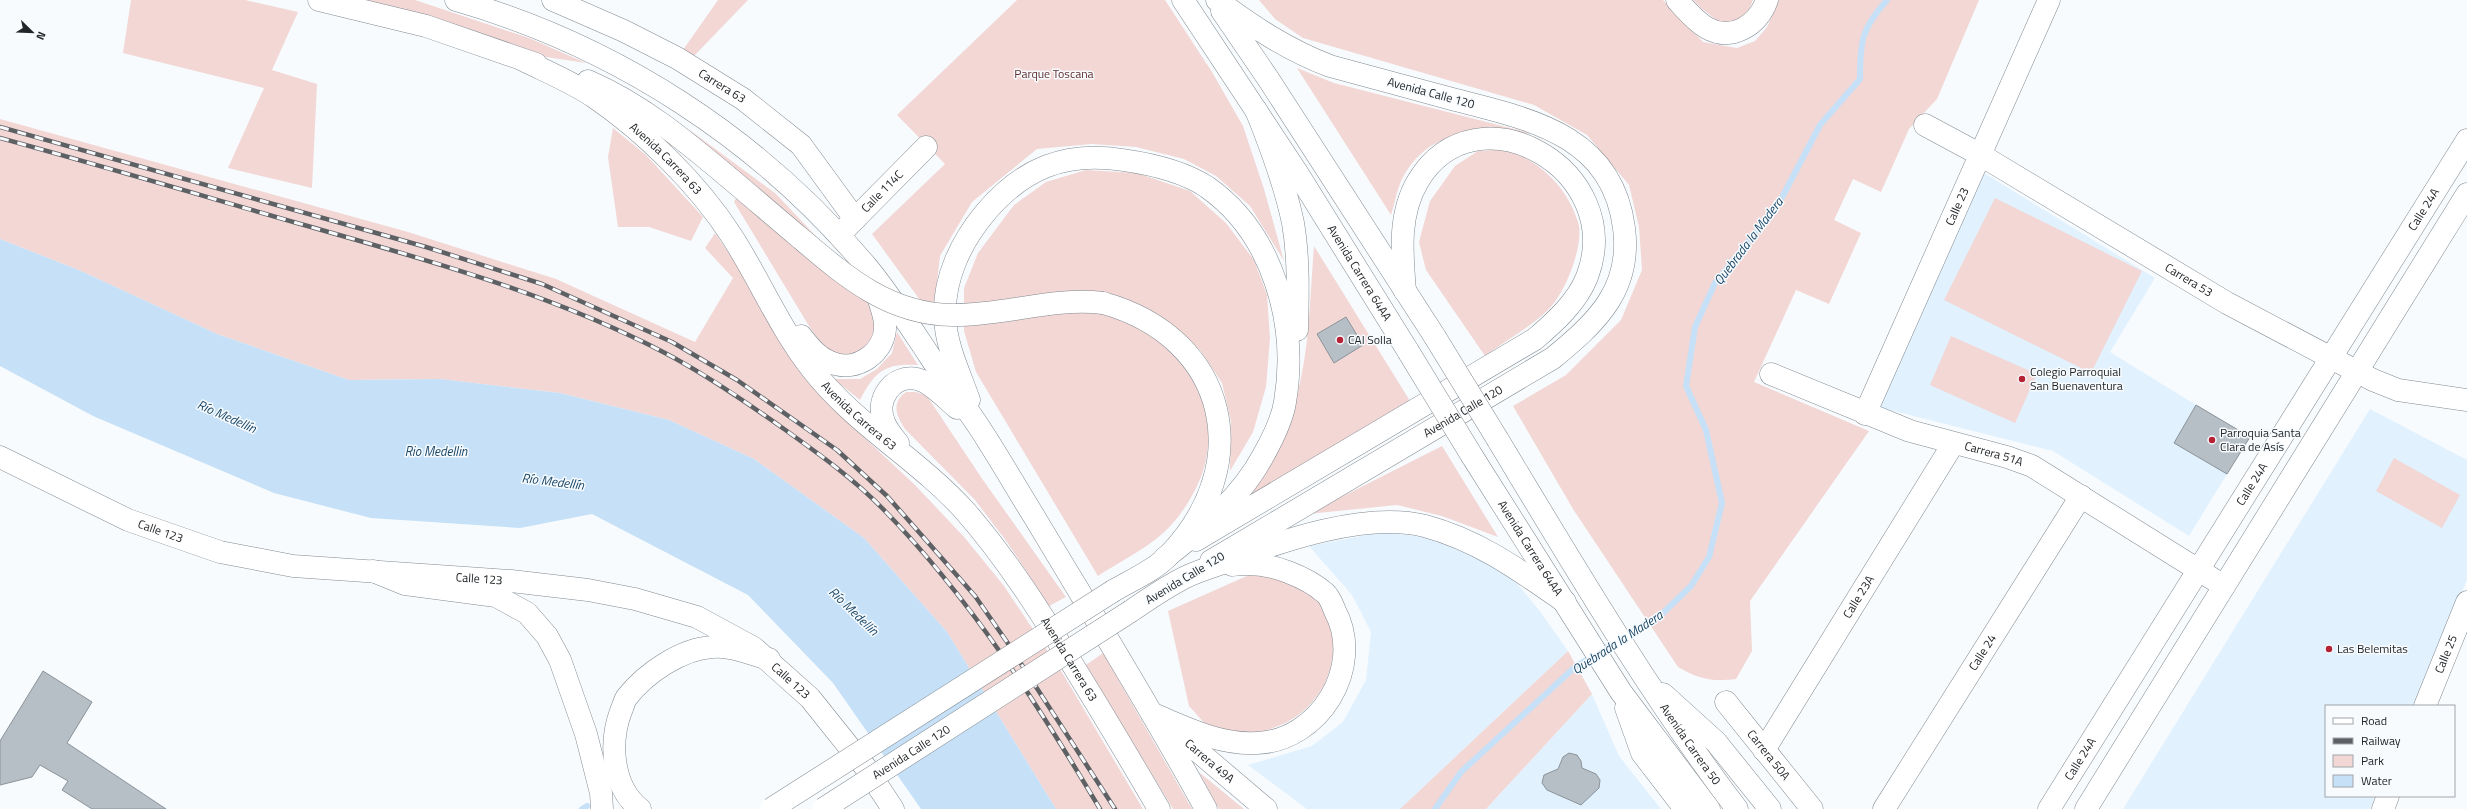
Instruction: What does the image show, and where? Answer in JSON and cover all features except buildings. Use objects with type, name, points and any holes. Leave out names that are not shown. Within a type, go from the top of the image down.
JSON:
[{"type":"main road","name":"Avenida Carrera 63","points":[[319,0],[426,26],[586,80],[636,105],[668,127],[860,287],[896,304],[932,313],[952,315],[1002,311],[1079,300],[1103,303],[1145,318],[1176,340],[1189,354],[1203,377],[1219,418],[1217,465],[1210,488],[1201,511],[1186,534],[1165,558]]},
{"type":"main road","points":[[456,0],[515,19],[567,41],[669,93],[716,124],[763,162],[839,235],[867,266],[910,324],[977,423],[1153,714],[1206,809]]},
{"type":"main road","name":"Carrera 63","points":[[553,0],[677,58],[743,99],[801,145],[855,219]]},
{"type":"main road","name":"Avenida Carrera 64AA","points":[[1183,0],[1256,110],[1621,692]]},
{"type":"main road","points":[[1216,0],[1435,337],[1643,678],[1704,729],[1770,809]]},
{"type":"main road","name":"Avenida Calle 120","points":[[823,809],[1181,579],[1553,358],[1600,316],[1613,296],[1623,271],[1626,243],[1622,217],[1602,169],[1566,137],[1531,120],[1330,66],[1310,59],[1255,28],[1216,0]]},
{"type":"main road","points":[[1677,0],[1692,16],[1708,28],[1719,32],[1732,33],[1744,29],[1755,21],[1767,0]]},
{"type":"main road","name":"Calle 23","points":[[1865,414],[1979,154],[2049,0]]},
{"type":"main road","name":"Avenida Carrera 63","points":[[523,60],[587,93],[622,118],[681,173],[730,234],[811,368],[854,413],[905,455],[964,510],[1011,570],[1043,615],[1159,809]]},
{"type":"main road","points":[[1165,558],[1215,518],[1244,485],[1262,457],[1276,429],[1285,404],[1293,372],[1297,345],[1298,291],[1293,228],[1277,162],[1256,110]]},
{"type":"main road","name":"Carrera 53","points":[[1925,125],[1979,154],[2227,303],[2357,372],[2398,390],[2467,400]]},
{"type":"main road","points":[[770,809],[1165,558],[1528,343],[1551,325],[1570,304],[1587,277],[1592,252],[1593,228],[1587,202],[1574,180],[1555,162],[1536,150],[1496,138],[1478,140],[1454,147],[1434,161],[1418,181],[1409,204],[1402,234],[1405,291]]},
{"type":"main road","name":"Calle 24A","points":[[2049,809],[2467,140]]},
{"type":"main road","name":"Calle 114C","points":[[839,235],[926,147]]},
{"type":"main road","points":[[977,423],[949,341],[945,318],[951,273],[963,242],[993,204],[1029,174],[1047,164],[1075,158],[1100,156],[1157,166],[1184,175],[1206,187],[1228,206],[1244,225],[1268,265],[1281,296],[1288,332],[1285,404]]},
{"type":"main road","points":[[2086,809],[2467,194]]},
{"type":"main road","points":[[752,269],[811,348],[830,362],[845,366],[860,363],[872,356],[881,343],[885,326],[882,308],[867,266]]},
{"type":"main road","name":"Carrera 51A","points":[[1771,374],[1865,414],[1910,431],[1953,444],[2020,461],[2081,496],[2224,586]]},
{"type":"main road","points":[[905,455],[884,422],[881,407],[886,392],[894,383],[907,378],[919,379],[977,423]]},
{"type":"main road","name":"Calle 23A","points":[[1764,750],[1953,444]]},
{"type":"main road","name":"Calle 123","points":[[0,457],[128,520],[220,552],[293,566],[373,571],[557,586],[588,590],[635,600],[697,617],[728,632],[769,659],[810,698],[866,768],[892,809]]},
{"type":"main road","name":"Calle 24","points":[[1884,809],[2081,496]]},
{"type":"main road","points":[[1181,579],[1289,538],[1342,527],[1390,523],[1424,526],[1477,544],[1501,558],[1565,602]]},
{"type":"main road","points":[[1153,714],[1204,735],[1231,742],[1258,743],[1283,739],[1305,725],[1328,703],[1342,675],[1346,645],[1339,618],[1326,594],[1302,578],[1273,567],[1244,563],[1181,579]]},
{"type":"main road","points":[[373,571],[405,584],[496,596],[527,613],[547,636],[560,660],[586,734],[601,793],[602,809]]},
{"type":"main road","name":"Calle 25","points":[[2425,705],[2467,602]]},
{"type":"main road","points":[[640,809],[629,800],[616,766],[613,742],[618,720],[626,698],[646,678],[684,654],[712,647],[729,648],[769,659]]},
{"type":"main road","name":"Avenida Carrera 50","points":[[1643,678],[1688,744],[1737,809]]},
{"type":"main road","points":[[1621,692],[1642,753],[1685,809]]},
{"type":"main road","name":"Avenida Carrera 50","points":[[1621,692],[1709,809]]},
{"type":"main road","name":"Carrera 50A","points":[[1726,702],[1812,809]]},
{"type":"main road","name":"Carrera 49A","points":[[1153,714],[1266,809]]},
{"type":"main road","points":[[2383,809],[2388,797]]},
{"type":"shaded area","name":"Colegio Parroquial San Buenaventura","points":[[1984,173],[2155,278],[2110,352],[2196,405],[2174,443],[2227,474],[2189,536],[2053,451],[1878,407]]},
{"type":"shaded area","name":"Las Belemitas","points":[[2370,409],[2467,460],[2467,580],[2413,705],[2325,705],[2325,797],[2375,797],[2370,809],[2123,809]]},
{"type":"shaded area","points":[[1382,532],[1424,537],[1472,554],[1515,581],[1539,610],[1568,651],[1400,809],[1307,809],[1248,765],[1312,746],[1343,722],[1366,680],[1371,632],[1352,595],[1309,546]]},
{"type":"shaded area","points":[[1592,694],[1619,756],[1661,809],[1486,809]]},
{"type":"green space","points":[[131,0],[245,0],[298,12],[272,70],[317,84],[312,188],[228,168],[264,88],[123,53]]},
{"type":"green space","points":[[366,0],[415,0],[529,38],[586,63],[533,55],[455,27]]},
{"type":"green space","points":[[718,0],[748,0],[693,57],[683,50]]},
{"type":"green space","name":"Parque Toscana","points":[[1017,0],[1165,0],[1212,72],[1243,126],[1264,189],[1284,261],[1250,206],[1216,176],[1184,159],[1136,147],[1092,144],[1037,149],[972,202],[940,256],[933,318],[872,234],[945,164],[897,115]]},
{"type":"green space","points":[[1259,0],[1663,0],[1703,42],[1737,48],[1755,41],[1767,27],[1779,0],[1979,0],[1937,99],[1909,129],[1881,192],[1853,179],[1834,220],[1861,233],[1829,304],[1796,290],[1754,382],[1869,431],[1750,601],[1752,651],[1736,679],[1706,679],[1678,667],[1573,509],[1513,406],[1566,375],[1621,320],[1642,270],[1639,227],[1629,185],[1587,135],[1534,105],[1303,38],[1275,19]]},
{"type":"green space","points":[[1693,0],[1753,0],[1751,6],[1745,14],[1737,19],[1722,24]]},
{"type":"green space","points":[[1297,68],[1334,83],[1534,134],[1496,132],[1460,135],[1443,140],[1428,148],[1415,160],[1403,177],[1391,215]]},
{"type":"green space","points":[[0,119],[408,232],[556,279],[695,342],[733,278],[705,248],[715,233],[838,413],[915,485],[965,538],[1004,586],[1063,674],[1143,809],[1056,809],[947,632],[864,538],[754,459],[669,420],[560,393],[440,379],[349,380],[217,334],[81,271],[0,239]]},
{"type":"green space","points":[[613,128],[646,155],[703,217],[691,241],[649,227],[618,227],[608,157]]},
{"type":"green space","points":[[687,128],[775,193],[850,272],[874,305],[878,326],[871,342],[864,350],[848,355],[835,355],[826,349],[812,331],[734,202],[746,180]]},
{"type":"green space","points":[[1505,150],[1520,156],[1542,169],[1552,178],[1567,198],[1578,222],[1579,231],[1579,243],[1572,268],[1555,302],[1535,321],[1485,356],[1426,270],[1419,242],[1430,201],[1455,166],[1478,151]]},
{"type":"green space","points":[[1086,170],[1137,173],[1190,191],[1226,223],[1254,260],[1267,295],[1270,338],[1266,387],[1253,432],[1230,471],[1231,421],[1222,383],[1200,350],[1168,322],[1134,304],[1101,296],[1158,335],[1179,354],[1189,368],[1204,402],[1208,439],[1207,457],[1202,474],[1181,513],[1164,532],[1147,546],[1098,576],[976,372],[964,331],[964,288],[978,253],[1014,205],[1046,182]]},
{"type":"green space","points":[[1995,198],[2142,271],[2091,373],[1944,300]]},
{"type":"green space","points":[[1314,246],[1410,401],[1244,502],[1281,439],[1293,408],[1304,363],[1307,340]]},
{"type":"green space","points":[[897,332],[918,365],[897,366],[882,371],[871,382],[860,400],[834,379],[860,379],[877,369],[892,353]]},
{"type":"green space","points":[[1951,336],[2037,374],[2015,423],[1930,385]]},
{"type":"green space","points":[[906,392],[916,392],[927,396],[983,480],[1066,597],[1049,606],[1007,542],[975,500],[905,429],[899,419],[896,409],[898,400]]},
{"type":"green space","points":[[1442,446],[1498,537],[1442,516],[1397,505],[1308,514]]},
{"type":"green space","points":[[2394,458],[2460,495],[2442,528],[2376,491]]},
{"type":"green space","points":[[1258,571],[1302,590],[1322,605],[1330,623],[1333,642],[1332,661],[1327,678],[1318,695],[1306,709],[1291,720],[1271,729],[1260,733],[1252,733],[1207,726],[1189,706],[1168,611]]},
{"type":"green space","points":[[1568,651],[1592,694],[1486,809],[1400,809]]},
{"type":"green space","points":[[1103,653],[1192,809],[1173,809],[1086,665]]},
{"type":"green space","points":[[1199,772],[1244,809],[1219,809]]},
{"type":"water","name":"Rio Medellin","points":[[0,239],[81,271],[217,334],[349,380],[440,379],[560,393],[669,420],[754,459],[864,538],[947,632],[1056,809],[921,809],[833,683],[748,595],[592,514],[520,528],[371,518],[274,493],[93,416],[0,366]]},
{"type":"waterway","name":"Quebrada la Madera","points":[[1435,809],[1461,772],[1575,667],[1663,613],[1691,586],[1709,557],[1722,503],[1706,430],[1686,386],[1695,327],[1715,283],[1779,203],[1820,125],[1860,79],[1861,55],[1864,36],[1872,19],[1887,0]]},
{"type":"waterway","points":[[582,809],[587,806]]},
{"type":"railway","points":[[0,127],[426,247],[542,284],[672,342],[737,380],[837,450],[887,496],[925,539],[975,596],[1007,642],[1115,809]]},
{"type":"railway","points":[[0,138],[396,251],[488,280],[578,313],[622,332],[696,370],[755,409],[836,467],[884,510],[915,544],[974,615],[1027,691],[1100,809]]},
{"type":"place","name":"CAI Solla","points":[[1340,340]]},
{"type":"place","name":"Colegio Parroquial San Buenaventura","points":[[2022,379]]},
{"type":"place","name":"Parroquia Santa Clara de Asís","points":[[2212,440]]},
{"type":"place","name":"Las Belemitas","points":[[2329,649]]},
{"type":"water label","name":"Río Medellín","points":[[227,416]]},
{"type":"water label","name":"Río Medellín","points":[[553,481]]},
{"type":"water label","name":"Río Medellín","points":[[854,611]]}]
